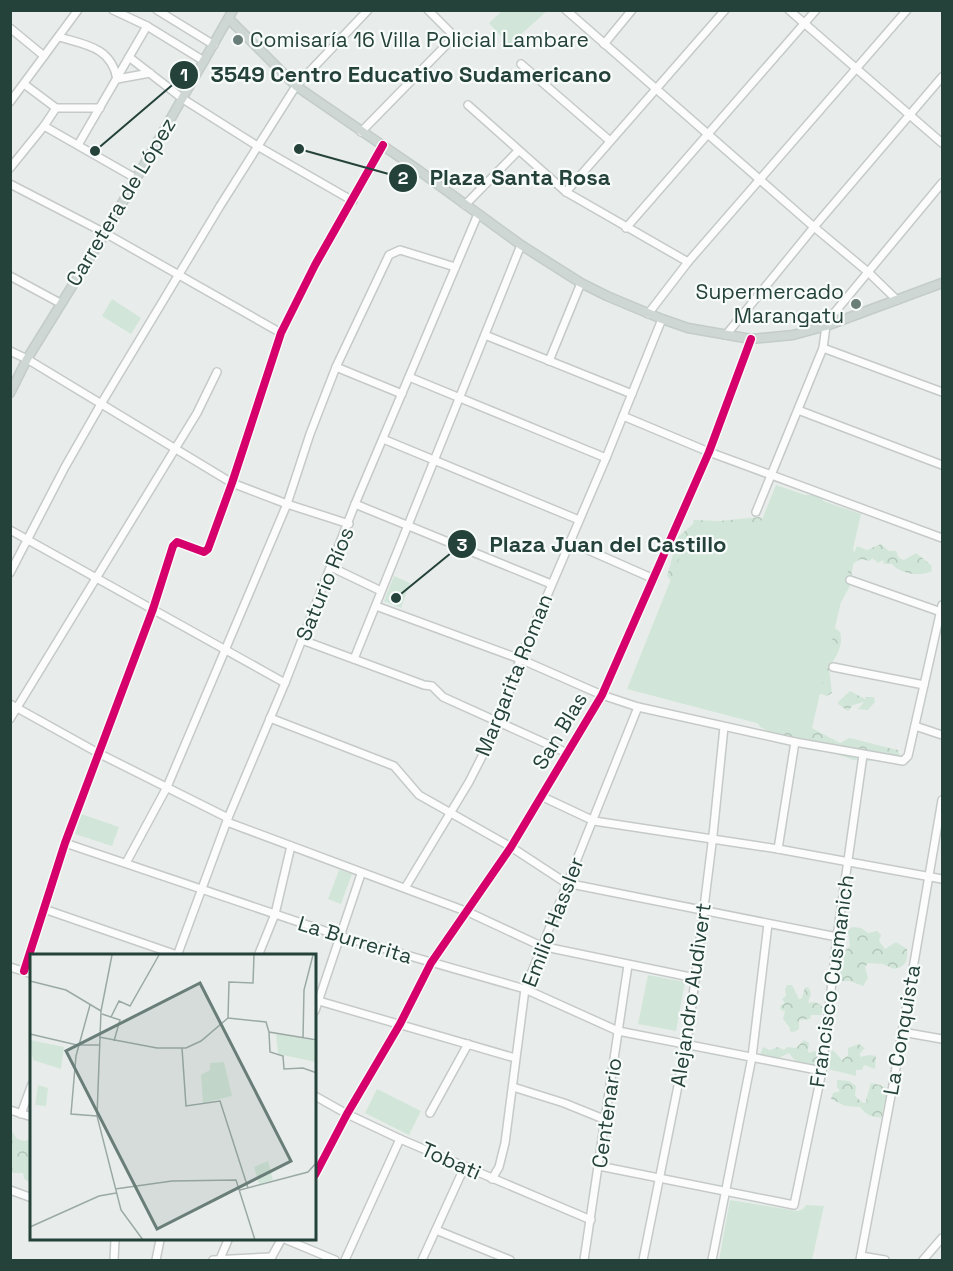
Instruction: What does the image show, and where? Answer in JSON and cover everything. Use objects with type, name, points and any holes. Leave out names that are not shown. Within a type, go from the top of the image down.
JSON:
[{"type":"main road","name":"Carretera de López","points":[[10,393],[27,359],[105,233],[231,15]]},
{"type":"main road","points":[[231,15],[296,86],[383,145],[521,245],[581,283],[648,314],[688,328],[751,339],[793,335],[826,326],[942,283]]},
{"type":"street","points":[[10,102],[78,10]]},
{"type":"street","points":[[112,10],[147,26],[204,61]]},
{"type":"street","points":[[158,10],[214,45]]},
{"type":"street","points":[[10,573],[100,404],[296,86],[368,10]]},
{"type":"street","points":[[361,132],[450,41],[452,36],[450,32],[428,10]]},
{"type":"street","points":[[604,44],[632,10]]},
{"type":"street","points":[[566,192],[725,10]]},
{"type":"street","points":[[789,10],[942,143]]},
{"type":"street","points":[[626,228],[816,10]]},
{"type":"street","points":[[648,314],[688,262],[907,10]]},
{"type":"street","points":[[568,12],[868,272],[897,300]]},
{"type":"street","points":[[78,145],[147,26]]},
{"type":"street","points":[[10,28],[44,56]]},
{"type":"street","points":[[59,37],[89,45],[104,53],[112,62],[117,79]]},
{"type":"street","points":[[129,57],[183,99],[259,147],[353,201]]},
{"type":"street","points":[[521,64],[610,141]]},
{"type":"street","points":[[117,79],[150,73]]},
{"type":"street","points":[[726,335],[814,227],[942,77]]},
{"type":"street","points":[[24,84],[56,108],[100,108]]},
{"type":"street","points":[[468,105],[566,192],[688,262]]},
{"type":"street","points":[[10,168],[56,108]]},
{"type":"street","points":[[44,126],[135,178]]},
{"type":"street","points":[[33,954],[65,843],[153,609],[174,543],[181,542],[204,552],[207,551],[232,483],[281,333],[315,265],[383,145]]},
{"type":"street","points":[[465,205],[518,151]]},
{"type":"street","points":[[10,183],[105,233],[281,333]]},
{"type":"street","points":[[756,512],[823,348],[826,326],[830,318],[942,183]]},
{"type":"street","name":"Saturio Ríos","points":[[178,954],[227,820],[285,683],[355,504],[478,214]]},
{"type":"street","points":[[354,659],[521,245]]},
{"type":"street","points":[[126,863],[167,787],[227,649],[287,504],[310,434],[336,367],[389,255],[400,250],[455,267]]},
{"type":"street","points":[[10,276],[60,303]]},
{"type":"street","points":[[549,360],[581,283]]},
{"type":"street","name":"Margarita Roman","points":[[405,888],[469,782],[499,723],[520,659],[606,459],[662,319]]},
{"type":"street","points":[[485,335],[632,393]]},
{"type":"street","name":"San Blas","points":[[316,1173],[347,1114],[400,1024],[431,963],[511,847],[603,695],[709,452],[751,339]]},
{"type":"street","points":[[823,348],[942,392]]},
{"type":"street","points":[[10,351],[27,359],[232,483],[349,524]]},
{"type":"street","points":[[336,367],[402,394]]},
{"type":"street","points":[[10,719],[14,706],[176,449],[217,372]]},
{"type":"street","points":[[409,377],[606,459]]},
{"type":"street","points":[[798,410],[942,465]]},
{"type":"street","points":[[623,416],[709,452],[942,538]]},
{"type":"street","points":[[383,439],[579,520]]},
{"type":"street","points":[[355,504],[551,584]]},
{"type":"street","points":[[10,530],[285,683]]},
{"type":"street","points":[[570,542],[654,579]]},
{"type":"street","points":[[331,567],[381,591]]},
{"type":"street","points":[[376,606],[559,674],[603,695],[638,707],[795,742],[903,761],[908,756],[941,609],[850,580]]},
{"type":"street","points":[[302,640],[432,686],[443,697],[567,753]]},
{"type":"street","points":[[833,667],[924,685]]},
{"type":"street","points":[[14,706],[227,820],[362,874],[468,912],[541,946],[695,978]]},
{"type":"street","name":"Emilio Hassler","points":[[492,1179],[503,1154],[525,989],[638,707]]},
{"type":"street","points":[[270,718],[394,766],[419,795],[511,847],[566,883],[837,937]]},
{"type":"street","points":[[915,726],[942,735]]},
{"type":"street","name":"Alejandro Audivert","points":[[643,1260],[686,1044],[704,911],[724,727]]},
{"type":"street","points":[[778,849],[795,742]]},
{"type":"street","name":"Francisco Cusmanich","points":[[726,1192],[794,1204],[822,1071],[837,937],[863,755]]},
{"type":"street","points":[[543,797],[594,821],[778,849],[942,879]]},
{"type":"street","name":"La Conquista","points":[[860,1258],[942,800]]},
{"type":"street","name":"La Burrerita","points":[[65,843],[340,936],[525,989],[618,1030],[822,1071]]},
{"type":"street","points":[[259,954],[275,914],[291,846]]},
{"type":"street","points":[[316,1008],[362,874]]},
{"type":"street","points":[[44,909],[171,954]]},
{"type":"street","points":[[712,1260],[752,1057],[768,924]]},
{"type":"street","name":"Centenario","points":[[584,1260],[628,965]]},
{"type":"street","points":[[10,967],[28,973]]},
{"type":"street","points":[[319,1001],[515,1058]]},
{"type":"street","points":[[902,1032],[942,1039]]},
{"type":"street","points":[[430,1113],[468,1044]]},
{"type":"street","points":[[513,1087],[564,1103],[606,1120]]},
{"type":"street","points":[[21,1114],[30,1089]]},
{"type":"street","name":"Tobati","points":[[316,1097],[347,1114],[464,1168],[591,1220]]},
{"type":"street","points":[[10,1110],[30,1116]]},
{"type":"street","points":[[345,1260],[400,1139]]},
{"type":"street","points":[[599,1166],[726,1192]]},
{"type":"street","points":[[422,1260],[464,1168]]},
{"type":"street","points":[[10,1190],[30,1197]]},
{"type":"street","points":[[436,1230],[496,1258],[510,1260]]},
{"type":"street","points":[[923,1260],[942,1238]]},
{"type":"street","points":[[114,1241],[114,1260]]},
{"type":"street","points":[[156,1260],[160,1241]]},
{"type":"street","points":[[227,1241],[217,1260],[271,1259],[280,1241]]},
{"type":"street","points":[[292,1241],[335,1260]]},
{"type":"street","points":[[860,1258],[885,1260]]},
{"type":"green space","points":[[503,10],[547,11],[509,45],[489,23]]},
{"type":"green space","points":[[112,299],[141,318],[131,334],[102,316]]},
{"type":"green space","points":[[776,485],[861,514],[810,737],[627,689],[693,524],[761,522]]},
{"type":"green space","points":[[802,495],[813,495],[822,499],[852,544],[854,553],[857,546],[867,550],[881,544],[889,551],[896,551],[899,558],[904,560],[916,553],[931,565],[932,571],[911,574],[892,564],[884,564],[883,560],[878,563],[872,558],[870,561],[860,559],[853,564],[850,586],[840,604],[682,591],[667,576],[678,537],[693,524],[694,520],[719,521],[760,517],[764,521]]},
{"type":"green space","points":[[394,576],[410,583],[401,608],[384,601]]},
{"type":"green space","points":[[832,626],[840,632],[841,642],[839,651],[829,668],[832,693],[827,696],[808,690]]},
{"type":"green space","points":[[850,691],[865,699],[874,697],[875,702],[868,710],[858,709],[864,702],[853,705],[848,711],[838,702]]},
{"type":"green space","points":[[758,723],[812,728],[840,743],[849,738],[854,739],[898,750],[900,756],[897,760],[864,761],[853,760],[834,753],[800,748],[760,727]]},
{"type":"green space","points":[[81,814],[119,827],[112,846],[75,834]]},
{"type":"green space","points":[[339,870],[352,874],[341,904],[328,899]]},
{"type":"green space","points":[[852,927],[861,928],[868,933],[877,931],[881,935],[879,941],[885,949],[896,942],[907,949],[905,962],[901,967],[894,969],[883,964],[868,963],[865,967],[868,978],[863,986],[850,981],[841,981],[837,970],[844,957],[842,954],[850,946],[848,931]]},
{"type":"green space","points":[[648,975],[685,982],[676,1031],[638,1024]]},
{"type":"green space","points":[[787,985],[792,985],[799,999],[802,998],[805,987],[809,988],[811,994],[808,1003],[817,1003],[824,1009],[821,1015],[811,1015],[810,1019],[799,1020],[799,1029],[794,1032],[790,1031],[783,1019],[785,1011],[781,1010],[780,1006],[785,1003],[782,999],[786,996]]},
{"type":"green space","points":[[804,1040],[809,1043],[809,1053],[818,1052],[818,1061],[815,1066],[800,1064],[789,1053],[779,1058],[760,1055],[763,1047],[770,1050],[778,1047],[784,1050],[787,1047],[796,1048]]},
{"type":"green space","points":[[859,1044],[865,1048],[860,1053],[860,1057],[876,1056],[875,1069],[864,1065],[862,1070],[856,1070],[856,1076],[824,1068],[827,1062],[826,1056],[833,1050],[842,1060],[848,1055],[848,1048]]},
{"type":"green space","points":[[837,1080],[849,1081],[856,1086],[855,1096],[863,1103],[867,1102],[871,1083],[887,1089],[888,1099],[884,1103],[882,1117],[872,1116],[860,1107],[845,1106],[831,1099],[833,1093],[840,1091],[837,1087]]},
{"type":"green space","points":[[377,1089],[421,1111],[409,1135],[365,1113]]},
{"type":"green space","points":[[12,1131],[17,1139],[30,1139],[30,1183],[24,1178],[23,1173],[13,1173],[11,1170]]},
{"type":"green space","points":[[730,1200],[798,1211],[806,1205],[824,1206],[812,1260],[719,1260]]},
{"type":"cycle path","points":[[24,971],[65,843],[153,609],[173,546],[177,542],[204,552],[208,549],[281,333],[315,265],[383,145]]},
{"type":"cycle path","points":[[316,1173],[347,1114],[400,1024],[431,963],[511,847],[602,695],[709,452],[751,339]]},
{"type":"place","name":"Comisaría 16 Villa Policial Lambare","points":[[238,40]]},
{"type":"place","name":"Plaza Santa Rosa","points":[[299,149]]},
{"type":"place","name":"3549 Centro Educativo Sudamericano","points":[[95,151]]},
{"type":"place","name":"Supermercado Marangatu","points":[[856,304]]},
{"type":"place","name":"Plaza Juan del Castillo","points":[[396,598]]}]
